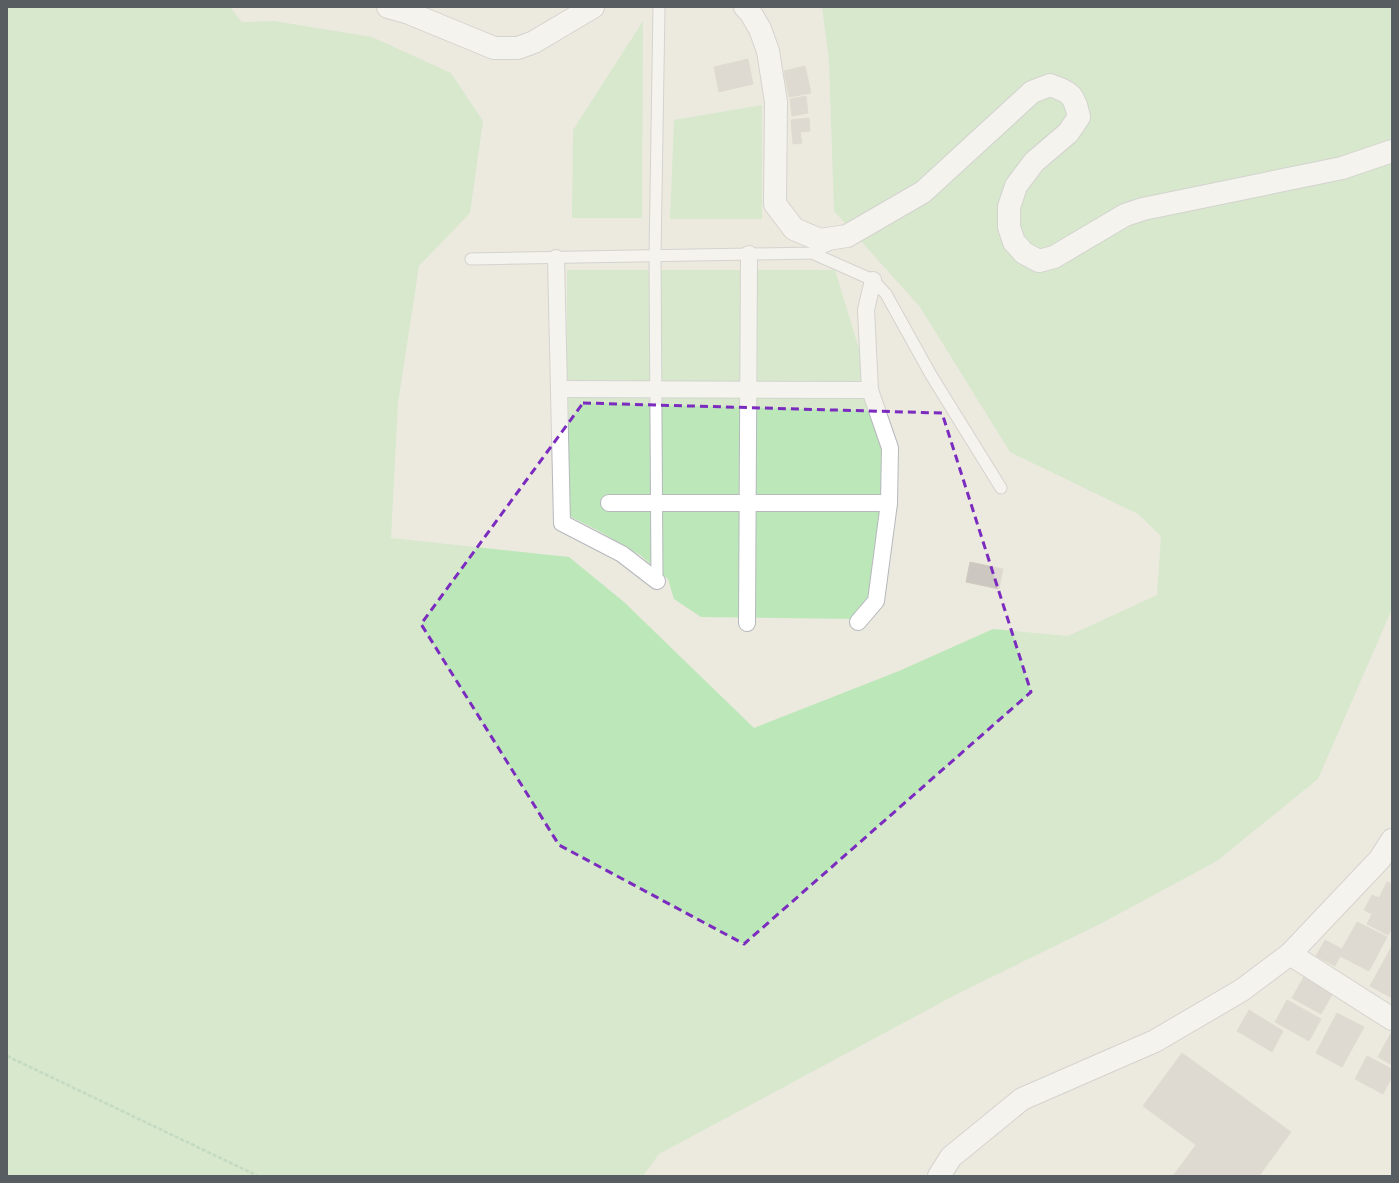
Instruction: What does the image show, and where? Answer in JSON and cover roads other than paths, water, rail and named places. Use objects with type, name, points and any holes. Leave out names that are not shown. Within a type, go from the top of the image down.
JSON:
[{"type":"street","points":[[388,7],[409,13],[494,48],[518,48],[534,42],[593,7]]},
{"type":"street","points":[[745,7],[750,12],[760,29],[768,51],[771,65],[776,102],[776,204],[794,229],[820,240],[847,236],[923,192],[1032,92],[1050,85],[1065,90],[1075,101],[1079,118],[1068,133],[1034,162],[1016,186],[1009,207],[1008,227],[1014,242],[1024,253],[1039,261],[1054,257],[1125,215],[1143,209],[1342,168],[1392,150]]},
{"type":"street","points":[[747,623],[749,254]]},
{"type":"street","points":[[556,258],[562,523],[622,554],[657,581]]},
{"type":"street","points":[[858,622],[876,601],[889,504],[890,448],[870,390],[866,310],[873,280]]},
{"type":"street","points":[[559,389],[870,390]]},
{"type":"street","points":[[609,503],[889,504]]},
{"type":"street","points":[[939,1176],[951,1157],[1022,1099],[1155,1041],[1242,990],[1290,954],[1386,863],[1392,840]]},
{"type":"street","points":[[1290,954],[1392,1019]]},
{"type":"lane","points":[[657,581],[655,256],[659,7]]},
{"type":"lane","points":[[812,253],[847,236]]},
{"type":"lane","points":[[471,259],[812,253],[873,280],[886,294],[931,374],[1001,488]]}]
